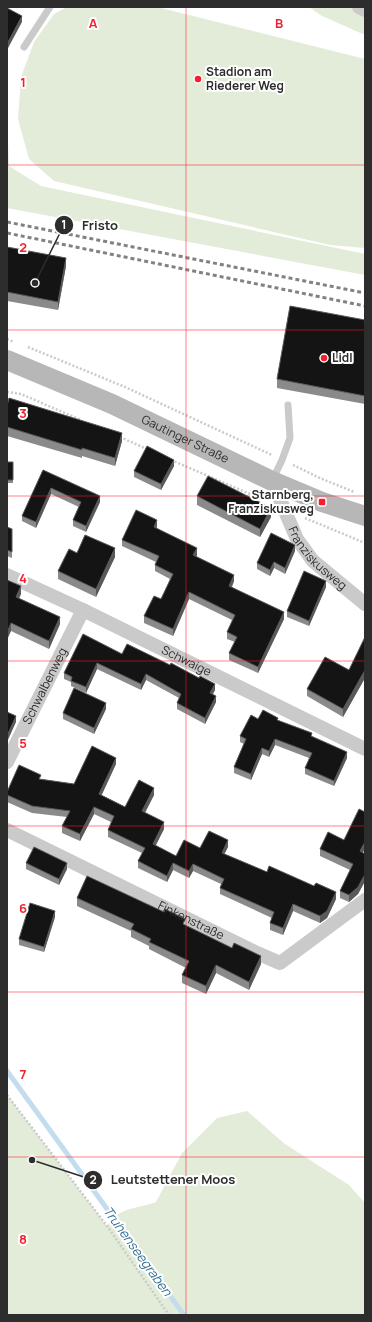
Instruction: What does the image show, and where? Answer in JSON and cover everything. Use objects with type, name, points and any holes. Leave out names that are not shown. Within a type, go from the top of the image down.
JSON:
[{"type":"main road","name":"Gautinger Straße","points":[[7,360],[112,404],[272,481],[322,502],[365,516]]},
{"type":"street","points":[[359,7],[365,10]]},
{"type":"street","name":"Franziskusweg","points":[[272,481],[297,539],[314,561],[365,604]]},
{"type":"street","name":"Schwaige","points":[[7,575],[83,610],[365,749]]},
{"type":"street","name":"Schwalbenweg","points":[[7,762],[83,610]]},
{"type":"street","name":"Finkenstraße","points":[[7,830],[280,963],[365,900]]},
{"type":"lane","points":[[24,47],[50,7]]},
{"type":"lane","points":[[272,481],[290,438],[288,406]]},
{"type":"path","points":[[7,339],[20,344]]},
{"type":"path","points":[[26,346],[125,387],[320,478],[360,494]]},
{"type":"path","points":[[7,392],[21,394],[87,423]]},
{"type":"path","points":[[116,435],[152,452]]},
{"type":"path","points":[[167,458],[365,543]]},
{"type":"path","points":[[7,1095],[107,1226],[169,1315]]},
{"type":"green space","points":[[67,7],[157,7],[365,59],[365,248],[330,245],[54,181],[29,159],[18,119],[21,77],[34,42],[54,14]]},
{"type":"green space","points":[[309,7],[365,7],[365,35],[322,16]]},
{"type":"green space","points":[[7,118],[9,166],[41,186],[365,254],[365,275],[7,208]]},
{"type":"green space","points":[[7,1095],[107,1226],[111,1220],[122,1212],[156,1202],[182,1153],[217,1118],[247,1111],[285,1144],[349,1185],[365,1203],[365,1315],[7,1315]]},
{"type":"building","points":[[7,8],[22,16],[7,44]]},
{"type":"building","points":[[7,247],[66,258],[58,302],[7,292]]},
{"type":"building","name":"Lidl","points":[[290,306],[365,320],[365,396],[277,379]]},
{"type":"building","points":[[9,398],[122,433],[115,458],[82,448],[82,450],[7,427],[7,406]]},
{"type":"building","points":[[147,446],[174,460],[161,484],[134,471]]},
{"type":"building","points":[[7,462],[13,462],[13,480],[7,480]]},
{"type":"building","points":[[43,470],[100,496],[86,526],[73,520],[81,502],[51,488],[36,522],[22,516]]},
{"type":"building","points":[[208,476],[271,508],[260,529],[197,496]]},
{"type":"building","points":[[136,510],[157,520],[154,527],[197,548],[193,555],[234,575],[229,586],[284,612],[258,667],[229,653],[237,637],[227,632],[235,615],[189,592],[173,629],[144,616],[154,596],[161,599],[173,574],[155,565],[159,556],[122,540]]},
{"type":"building","points":[[7,527],[12,529],[12,552],[7,550]]},
{"type":"building","points":[[271,533],[295,545],[285,568],[274,562],[270,570],[257,563]]},
{"type":"building","points":[[85,535],[115,548],[96,589],[58,571],[69,549],[77,553]]},
{"type":"building","points":[[304,571],[326,581],[309,621],[287,611]]},
{"type":"building","points":[[7,580],[21,586],[16,597],[60,617],[49,641],[11,623],[7,633]]},
{"type":"building","points":[[83,634],[122,654],[127,644],[170,665],[171,663],[199,678],[200,676],[215,684],[210,693],[216,696],[205,718],[177,703],[181,694],[146,674],[141,684],[97,663],[86,687],[71,681],[72,677],[64,673]]},
{"type":"building","points":[[365,637],[365,670],[343,709],[307,689],[325,657],[349,670]]},
{"type":"building","points":[[74,688],[106,703],[94,728],[63,713]]},
{"type":"building","points":[[263,710],[278,718],[277,720],[312,733],[311,736],[347,752],[334,781],[305,768],[312,753],[275,739],[269,751],[262,748],[251,774],[234,767],[246,739],[240,736],[251,715],[258,719]]},
{"type":"building","points":[[7,712],[16,716],[7,736]]},
{"type":"building","points":[[92,746],[116,758],[99,794],[125,807],[139,780],[154,788],[142,811],[164,822],[153,844],[176,856],[184,840],[200,848],[209,831],[228,840],[222,853],[267,872],[269,866],[314,886],[316,883],[336,892],[327,911],[320,916],[293,904],[283,928],[270,923],[274,912],[220,888],[224,879],[193,864],[189,871],[173,863],[167,876],[138,861],[145,848],[108,830],[114,816],[94,807],[80,834],[62,826],[70,811],[32,806],[7,795],[19,765],[41,775],[39,779],[74,784]]},
{"type":"building","points":[[359,809],[365,812],[365,842],[360,851],[365,854],[365,877],[364,876],[358,887],[349,895],[340,891],[353,864],[320,849],[328,832],[344,840]]},
{"type":"building","points":[[34,847],[67,863],[59,879],[26,863]]},
{"type":"building","points":[[87,876],[164,912],[165,909],[185,919],[183,924],[232,948],[234,943],[261,956],[249,982],[216,965],[206,986],[182,975],[189,961],[149,942],[151,939],[131,929],[134,924],[77,898]]},
{"type":"building","points":[[30,903],[55,911],[44,947],[19,939]]},
{"type":"waterway","name":"Truhenseegraben","points":[[7,1071],[184,1315]]},
{"type":"railway","points":[[7,222],[365,293]]},
{"type":"railway","points":[[7,233],[365,306]]},
{"type":"place","name":"Stadion am Riederer Weg","points":[[198,79]]},
{"type":"place","name":"Fristo","points":[[35,283]]},
{"type":"place","name":"Lidl","points":[[324,358]]},
{"type":"place","name":"Starnberg, Franziskusweg","points":[[322,502]]},
{"type":"place","name":"Leutstettener Moos","points":[[32,1160]]}]
